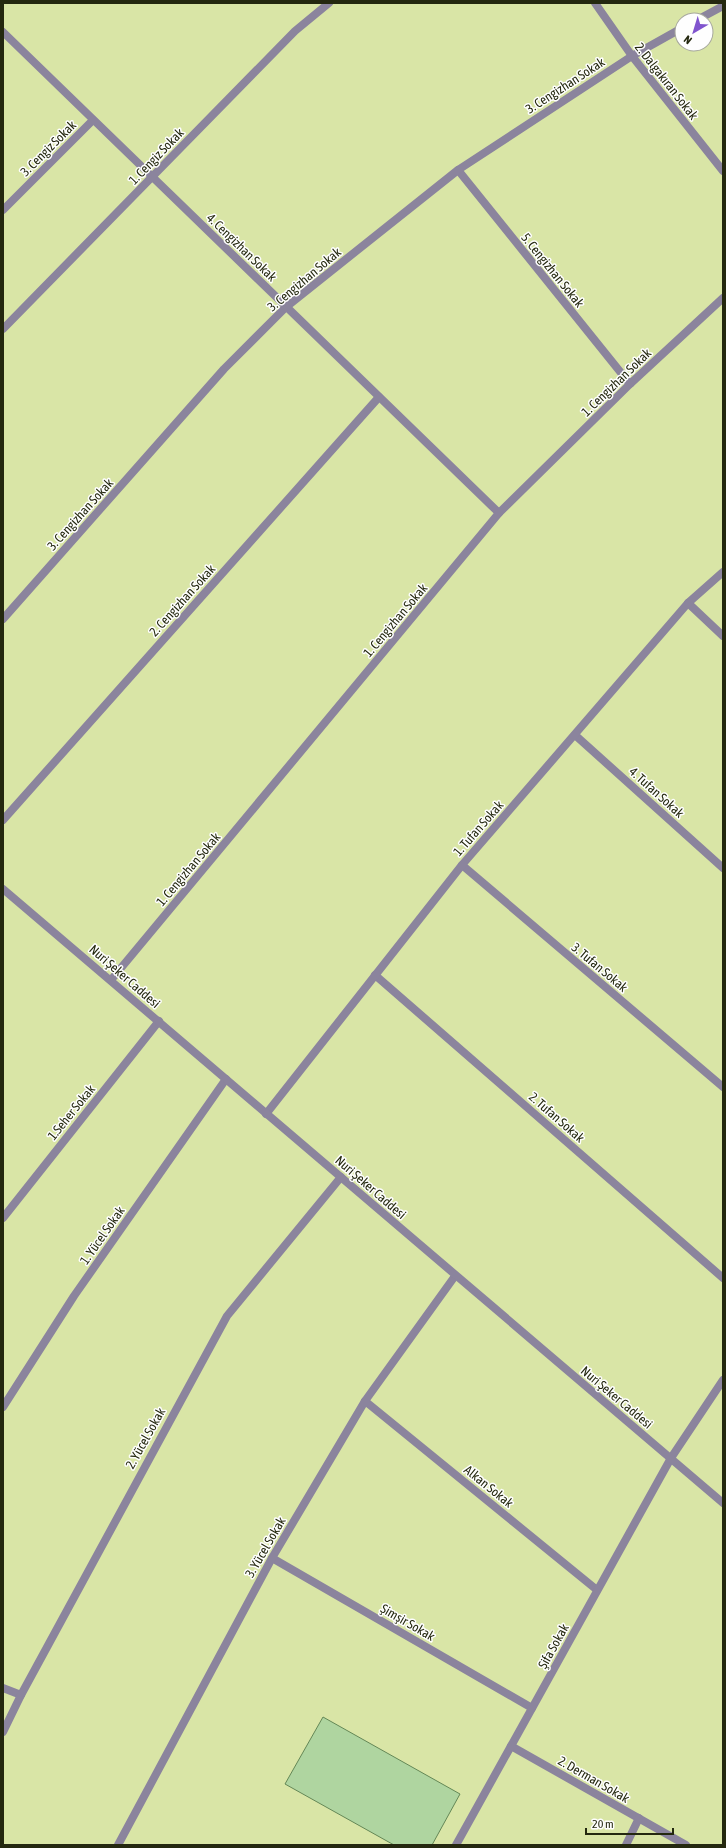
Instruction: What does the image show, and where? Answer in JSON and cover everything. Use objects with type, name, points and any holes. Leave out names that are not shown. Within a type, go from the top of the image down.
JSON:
[{"type":"street","name":"1. Cengiz Sokak","points":[[3,329],[295,31],[329,3]]},
{"type":"street","name":"2. Dalgakıran Sokak","points":[[594,3],[632,56],[723,171]]},
{"type":"street","points":[[712,12],[723,6]]},
{"type":"street","name":"4. Cengizhan Sokak","points":[[3,32],[499,513]]},
{"type":"street","name":"3. Cengizhan Sokak","points":[[3,619],[224,369],[286,307],[458,170],[632,56],[674,32]]},
{"type":"street","name":"3. Cengiz Sokak","points":[[3,210],[93,120]]},
{"type":"street","name":"5. Cengizhan Sokak","points":[[458,170],[630,384]]},
{"type":"street","name":"1. Cengizhan Sokak","points":[[111,980],[499,513],[630,384],[723,298]]},
{"type":"street","name":"2. Cengizhan Sokak","points":[[3,820],[379,397]]},
{"type":"street","name":"1. Tufan Sokak","points":[[266,1114],[462,865],[688,603],[723,572]]},
{"type":"street","points":[[688,603],[723,636]]},
{"type":"street","name":"4. Tufan Sokak","points":[[575,735],[723,868]]},
{"type":"street","name":"3. Tufan Sokak","points":[[462,865],[723,1087]]},
{"type":"street","name":"Nuri Şeker Caddesi","points":[[4,891],[111,980],[455,1276],[723,1503]]},
{"type":"street","name":"2. Tufan Sokak","points":[[375,974],[723,1278]]},
{"type":"street","name":"1.Seher Sokak","points":[[3,1218],[159,1022]]},
{"type":"street","name":"1. Yücel Sokak","points":[[3,1407],[74,1296],[226,1079]]},
{"type":"street","name":"2. Yücel Sokak","points":[[3,1732],[21,1695],[226,1316],[341,1177]]},
{"type":"street","name":"3. Yücel Sokak","points":[[118,1845],[272,1558],[365,1401],[455,1276]]},
{"type":"street","name":"Şifa Sokak","points":[[456,1845],[671,1458],[723,1380]]},
{"type":"street","name":"Alkan Sokak","points":[[365,1401],[597,1590]]},
{"type":"street","name":"Şimşir Sokak","points":[[272,1558],[532,1708]]},
{"type":"street","points":[[3,1688],[21,1695]]},
{"type":"street","name":"2. Derman Sokak","points":[[511,1746],[686,1845]]},
{"type":"street","points":[[626,1845],[639,1818]]},
{"type":"building","points":[[323,1717],[460,1794],[432,1845],[394,1845],[285,1784]]}]
